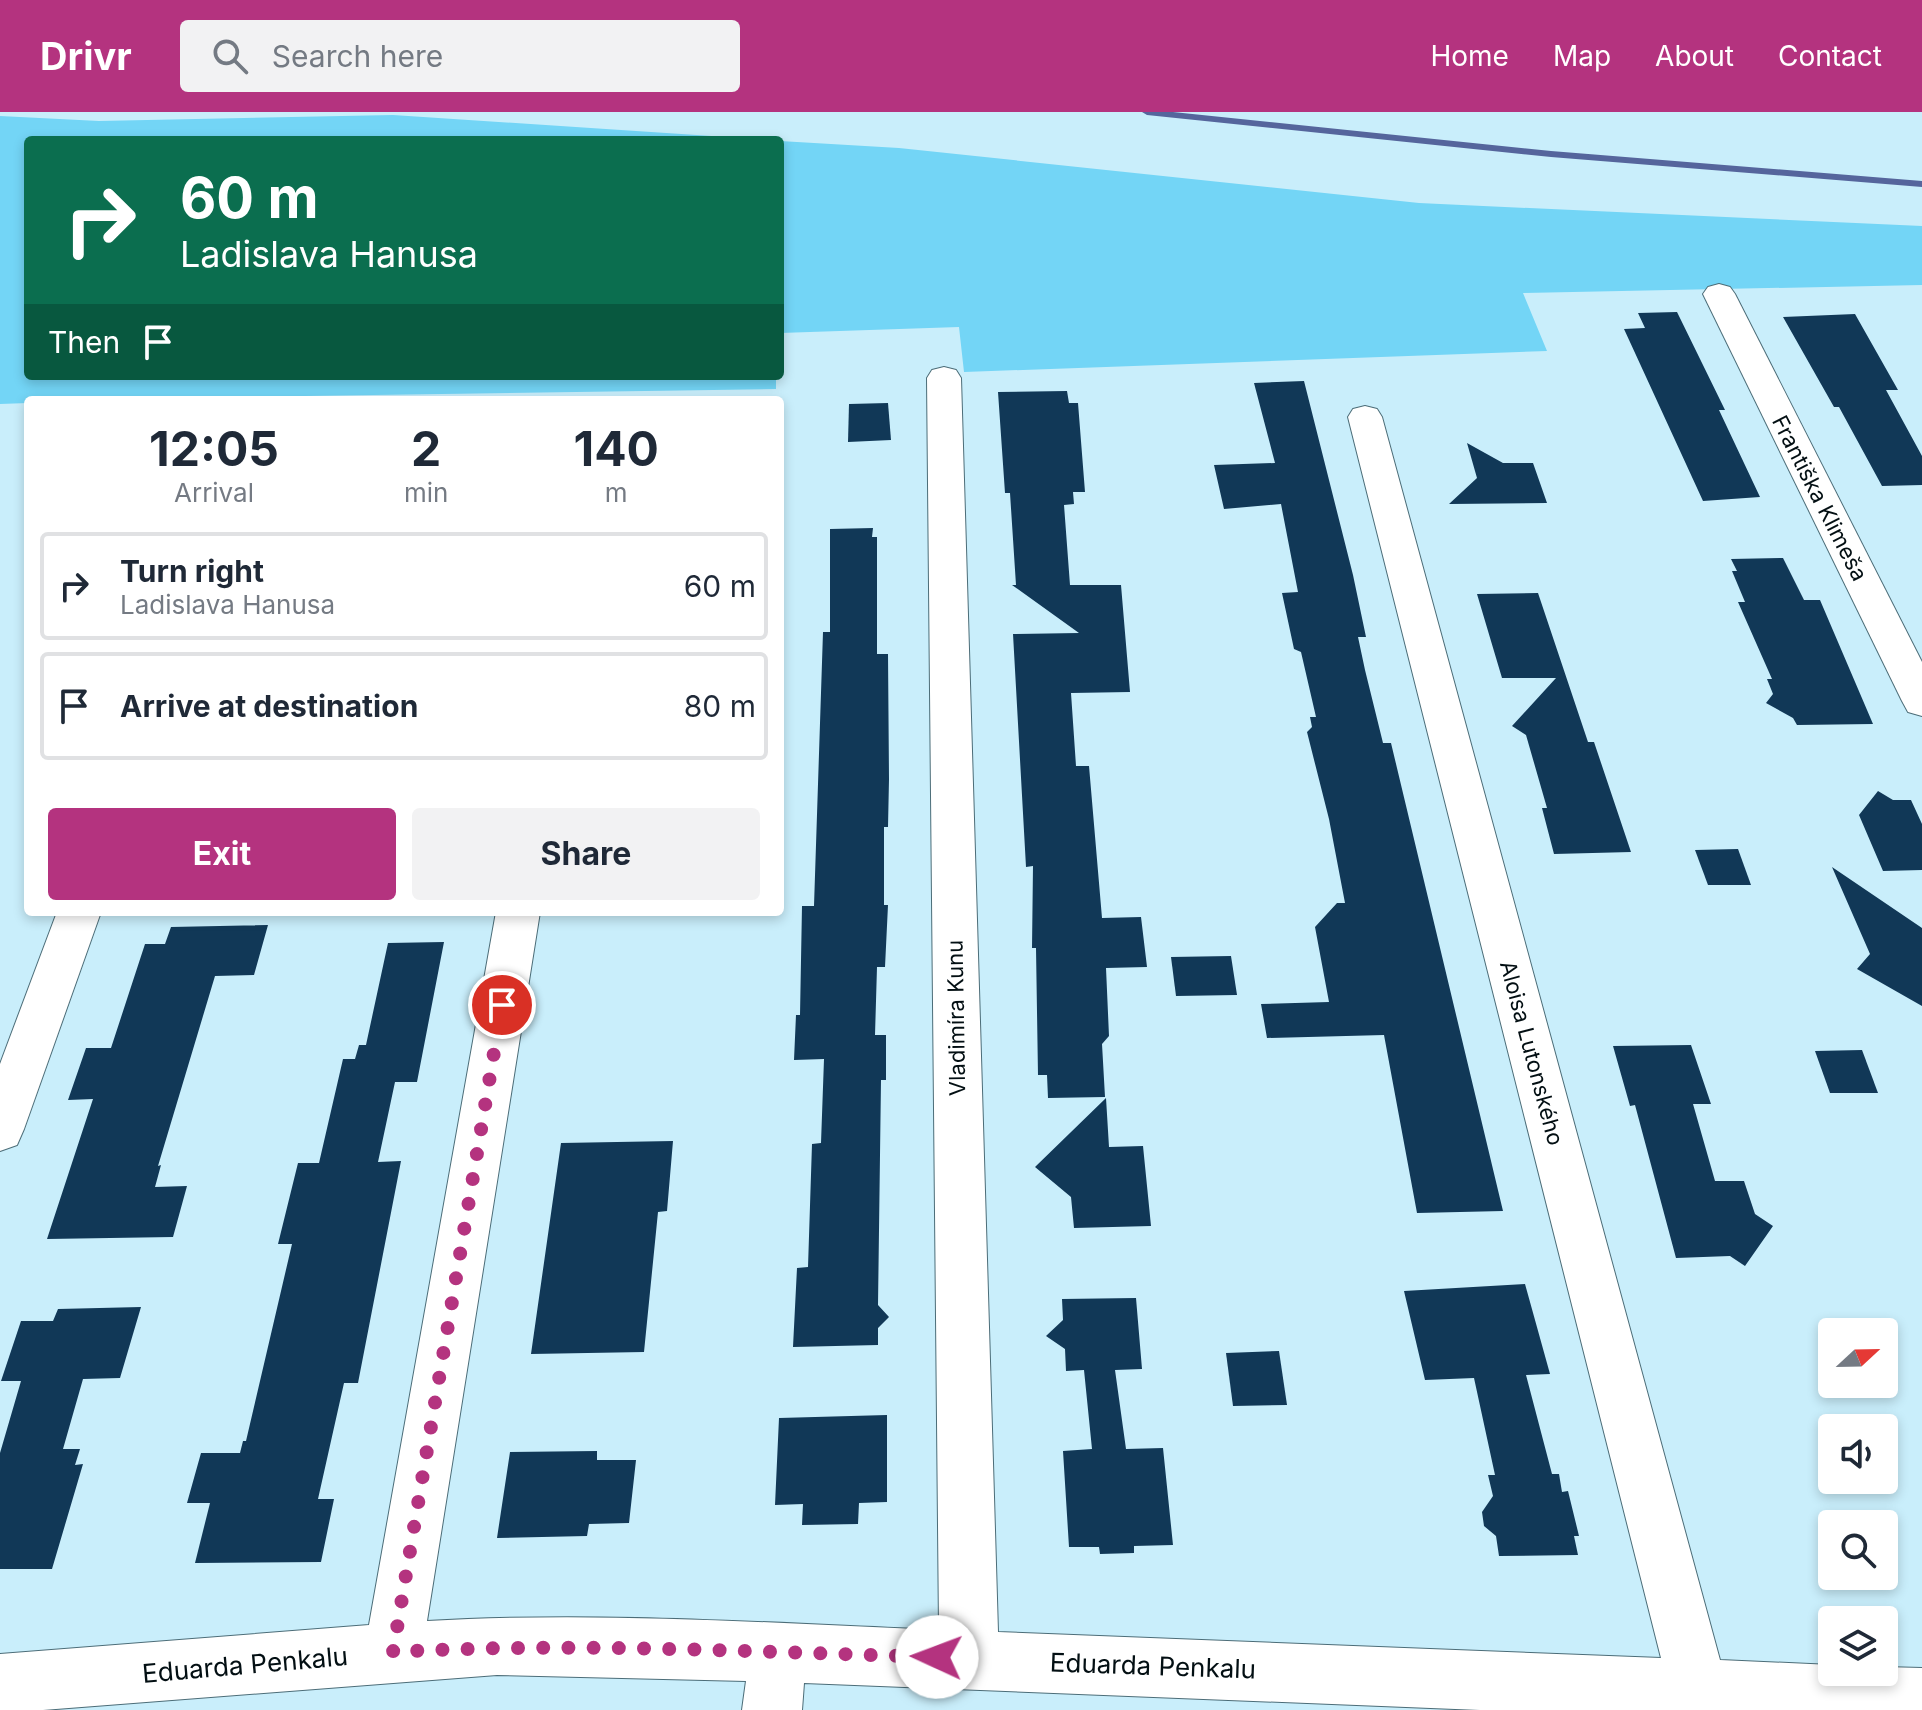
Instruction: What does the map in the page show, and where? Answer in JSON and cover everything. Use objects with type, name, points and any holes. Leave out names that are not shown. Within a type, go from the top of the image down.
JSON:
[{"type":"street","name":"Františka Klimeša","points":[[1719,294],[1922,701]]},
{"type":"street","name":"Vladimíra Kunu","points":[[944,378],[969,1658]]},
{"type":"street","name":"Aloisa Lutonského","points":[[1365,417],[1698,1688]]},
{"type":"street","points":[[0,1129],[78,916]]},
{"type":"street","points":[[393,1652],[517,916]]},
{"type":"street","name":"Eduarda Penkalu","points":[[0,1684],[393,1652],[497,1646],[635,1647],[969,1658],[1531,1696],[1698,1688],[1922,1698]]},
{"type":"street","points":[[772,1710],[778,1653]]},
{"type":"shaded area","points":[[393,115],[711,136],[24,136],[24,380],[776,380],[776,389],[300,396],[24,396],[24,403],[0,404],[0,116],[99,121]]},
{"type":"shaded area","points":[[784,141],[899,148],[1419,203],[1922,226],[1922,285],[1523,293],[1547,351],[964,372],[959,327],[784,333]]},
{"type":"building","points":[[1677,312],[1725,410],[1719,410],[1760,497],[1703,501],[1624,329],[1645,328],[1638,313]]},
{"type":"building","points":[[1855,314],[1898,390],[1886,390],[1922,456],[1922,485],[1882,486],[1839,407],[1834,407],[1783,317]]},
{"type":"building","points":[[1304,381],[1353,575],[1366,637],[1358,637],[1365,670],[1383,743],[1391,743],[1503,1211],[1417,1213],[1384,1035],[1267,1038],[1261,1004],[1329,1002],[1315,927],[1337,903],[1345,903],[1329,819],[1307,732],[1312,727],[1310,717],[1316,717],[1301,652],[1294,649],[1282,593],[1298,592],[1281,504],[1224,509],[1214,465],[1275,463],[1254,383]]},
{"type":"building","points":[[1067,391],[1069,403],[1078,403],[1085,492],[1073,492],[1074,504],[1064,505],[1070,585],[1121,585],[1130,692],[1071,693],[1076,766],[1089,766],[1102,918],[1141,917],[1147,967],[1106,968],[1109,1036],[1102,1044],[1105,1097],[1048,1098],[1047,1075],[1038,1075],[1036,948],[1032,948],[1033,866],[1026,867],[1013,634],[1079,633],[1012,585],[1016,585],[1010,493],[1005,493],[998,392]]},
{"type":"building","points":[[888,403],[891,440],[848,442],[849,404]]},
{"type":"building","points":[[1467,443],[1503,463],[1533,463],[1547,503],[1449,504],[1477,478]]},
{"type":"building","points":[[873,528],[872,537],[877,537],[877,654],[888,654],[889,779],[888,827],[884,827],[884,905],[888,905],[885,967],[877,967],[875,1035],[886,1035],[886,1080],[881,1080],[878,1305],[889,1317],[878,1328],[878,1345],[793,1347],[797,1268],[808,1267],[812,1144],[821,1143],[824,1059],[794,1060],[796,1015],[800,1015],[802,906],[814,906],[823,632],[830,632],[830,529]]},
{"type":"building","points":[[1783,558],[1804,600],[1820,600],[1873,724],[1797,725],[1793,718],[1766,703],[1773,694],[1767,679],[1772,679],[1738,602],[1745,602],[1732,571],[1737,571],[1731,559]]},
{"type":"building","points":[[1538,593],[1588,742],[1594,742],[1631,852],[1554,854],[1542,808],[1547,808],[1526,735],[1512,726],[1556,678],[1502,678],[1477,594]]},
{"type":"building","points":[[1878,791],[1893,800],[1911,800],[1922,824],[1922,870],[1883,871],[1859,815]]},
{"type":"building","points":[[1738,849],[1751,885],[1708,885],[1695,850]]},
{"type":"building","points":[[1832,867],[1922,928],[1922,1006],[1857,969],[1870,954]]},
{"type":"building","points":[[268,925],[254,975],[215,976],[158,1166],[161,1165],[155,1187],[187,1186],[173,1237],[47,1239],[93,1099],[68,1100],[86,1048],[111,1048],[145,944],[165,944],[171,927]]},
{"type":"building","points":[[444,942],[417,1082],[395,1082],[378,1162],[401,1161],[358,1383],[344,1383],[318,1499],[334,1499],[321,1562],[195,1563],[210,1503],[187,1503],[201,1453],[240,1453],[243,1441],[246,1441],[292,1244],[278,1244],[298,1163],[319,1163],[343,1059],[355,1059],[359,1045],[366,1045],[388,943]]},
{"type":"building","points":[[1231,956],[1237,995],[1176,996],[1171,957]]},
{"type":"building","points":[[1691,1045],[1711,1104],[1693,1104],[1715,1181],[1744,1181],[1755,1214],[1773,1226],[1745,1266],[1730,1256],[1676,1258],[1635,1105],[1630,1106],[1613,1046]]},
{"type":"building","points":[[1862,1050],[1878,1093],[1830,1093],[1815,1051]]},
{"type":"building","points":[[1106,1098],[1109,1147],[1143,1146],[1151,1226],[1074,1228],[1071,1197],[1035,1167]]},
{"type":"building","points":[[673,1141],[667,1211],[658,1212],[644,1352],[531,1354],[561,1143]]},
{"type":"building","points":[[1525,1284],[1550,1374],[1526,1375],[1552,1474],[1559,1474],[1562,1492],[1568,1491],[1579,1536],[1574,1536],[1578,1555],[1499,1556],[1496,1536],[1484,1526],[1482,1512],[1493,1496],[1488,1475],[1495,1475],[1474,1378],[1425,1380],[1404,1291]]},
{"type":"building","points":[[1136,1298],[1142,1369],[1115,1370],[1126,1449],[1163,1448],[1173,1545],[1134,1546],[1134,1553],[1100,1554],[1099,1547],[1069,1547],[1063,1451],[1092,1449],[1084,1370],[1066,1371],[1065,1349],[1046,1336],[1063,1320],[1062,1299]]},
{"type":"building","points":[[141,1307],[120,1378],[83,1379],[63,1449],[80,1449],[75,1465],[83,1464],[52,1569],[0,1569],[0,1453],[21,1381],[1,1381],[21,1321],[53,1321],[58,1309]]},
{"type":"building","points":[[1279,1351],[1287,1405],[1233,1406],[1226,1353]]},
{"type":"building","points":[[887,1415],[887,1502],[859,1503],[858,1524],[802,1525],[803,1504],[775,1505],[779,1418]]},
{"type":"building","points":[[597,1451],[597,1460],[636,1460],[629,1523],[589,1524],[587,1536],[497,1538],[510,1452]]},
{"type":"waterway","points":[[1147,112],[1551,154],[1922,184]]},
{"type":"route","points":[[502,1005],[393,1652],[497,1646],[635,1647],[937,1657]]}]
